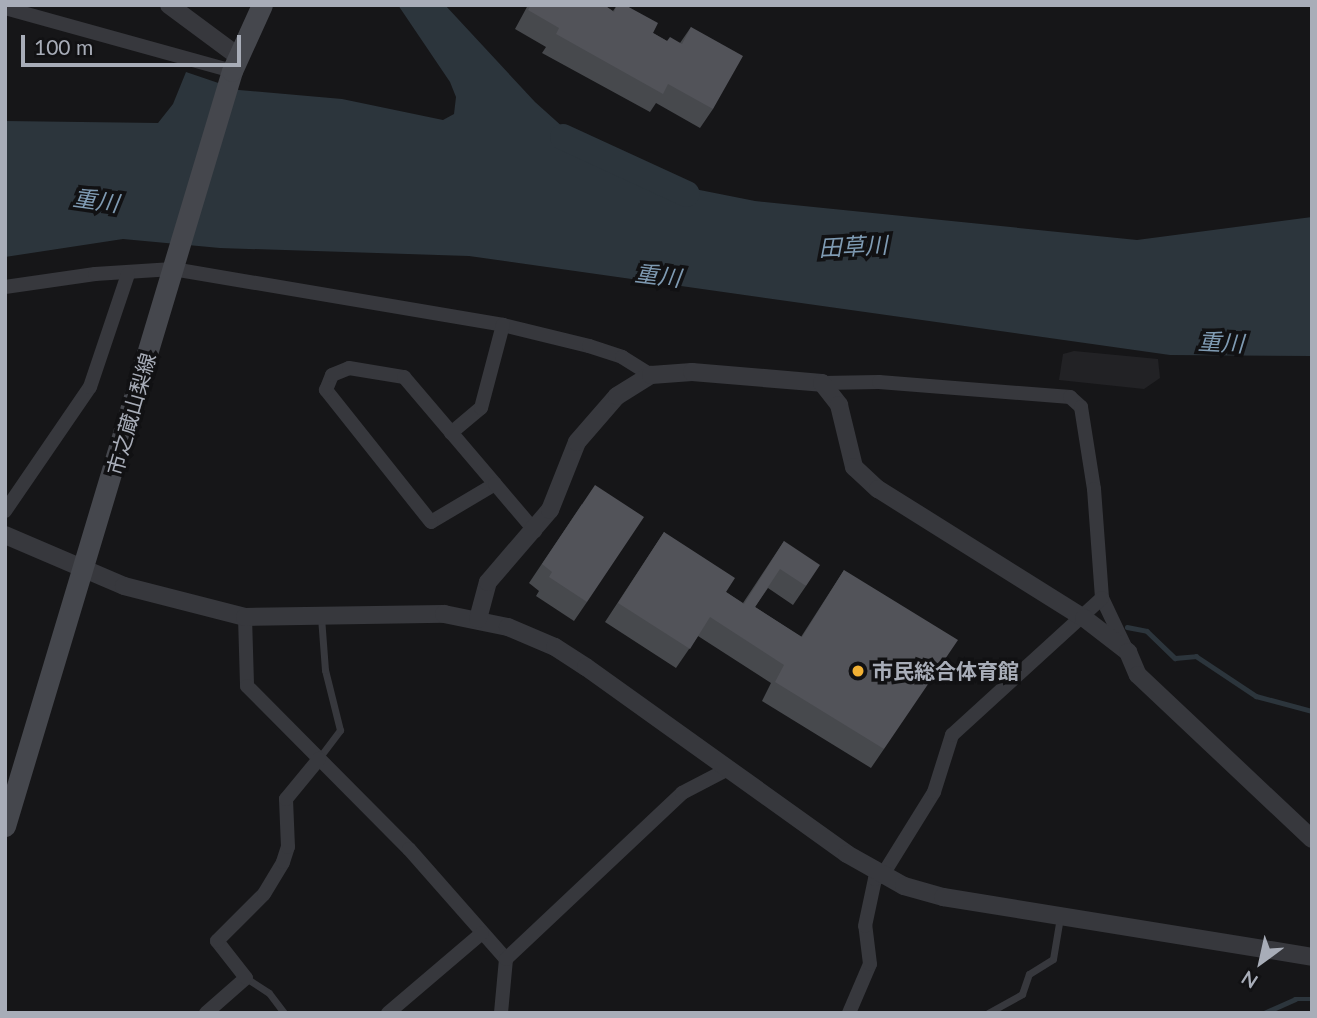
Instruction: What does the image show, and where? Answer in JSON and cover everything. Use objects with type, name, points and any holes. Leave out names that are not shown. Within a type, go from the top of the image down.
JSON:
[{"type":"main road","name":"市之蔵山梨線","points":[[5,826],[234,68],[262,5]]},
{"type":"street","points":[[169,5],[234,68]]},
{"type":"street","points":[[5,8],[234,68]]},
{"type":"street","points":[[5,287],[94,274],[128,274],[174,264],[503,325],[622,357],[651,376]]},
{"type":"street","points":[[5,510],[90,387],[128,274]]},
{"type":"street","points":[[452,433],[481,408],[503,325]]},
{"type":"street","points":[[495,484],[431,522],[326,390],[332,375],[349,368],[404,377],[535,531]]},
{"type":"street","points":[[478,619],[488,582],[535,531],[550,510],[577,442],[594,418],[617,396],[651,376],[692,372],[822,383],[879,382],[1070,397],[1081,407],[1102,598],[1138,675],[1312,839]]},
{"type":"street","points":[[822,383],[839,405],[848,456],[878,489],[1084,618],[1128,652]]},
{"type":"street","points":[[5,535],[124,586],[245,617],[418,613],[478,619],[528,634],[555,647],[882,876],[943,897],[1312,957]]},
{"type":"street","points":[[849,1013],[870,964],[867,901],[875,880],[882,876],[934,792],[953,735],[1084,618],[1102,598]]},
{"type":"street","points":[[245,617],[247,686],[452,895],[506,959]]},
{"type":"street","points":[[206,1013],[246,978],[217,941],[264,894],[284,862],[288,847],[286,799],[319,759]]},
{"type":"street","points":[[500,1013],[506,959],[682,793],[730,768]]},
{"type":"street","points":[[388,1013],[482,933]]},
{"type":"lane","points":[[319,759],[340,730],[325,670],[321,617]]},
{"type":"lane","points":[[988,1013],[1022,994],[1029,974],[1053,959],[1060,917]]},
{"type":"lane","points":[[246,978],[269,993],[284,1013]]},
{"type":"shaded area","points":[[1074,351],[1158,359],[1160,378],[1144,389],[1059,380],[1063,354]]},
{"type":"water","name":"重川","points":[[398,5],[445,5],[535,102],[614,173],[755,201],[1137,240],[1312,217],[1312,356],[1170,355],[469,256],[220,248],[123,239],[5,257],[5,121],[158,123],[173,104],[186,72],[239,90],[342,99],[443,120],[454,114],[456,97],[450,82]]},
{"type":"building","points":[[531,5],[604,5],[614,12],[617,5],[625,5],[658,23],[653,33],[667,41],[670,37],[682,44],[691,27],[743,56],[713,109],[668,84],[663,94],[556,34],[559,28],[528,10]]},
{"type":"building","points":[[595,485],[644,517],[587,602],[549,577],[552,572],[542,564]]},
{"type":"building","points":[[664,532],[735,578],[726,592],[744,604],[784,541],[820,565],[806,586],[780,569],[755,607],[802,637],[844,570],[958,640],[884,749],[775,682],[784,665],[710,617],[690,649],[618,603]]},
{"type":"waterway","name":"田草川","points":[[563,137],[687,194]]},
{"type":"waterway","points":[[1127,627],[1147,631],[1175,658],[1196,656],[1256,696],[1312,711]]},
{"type":"waterway","points":[[1264,1013],[1295,999],[1312,999]]},
{"type":"place","name":"市民総合体育館","points":[[858,671]]}]
